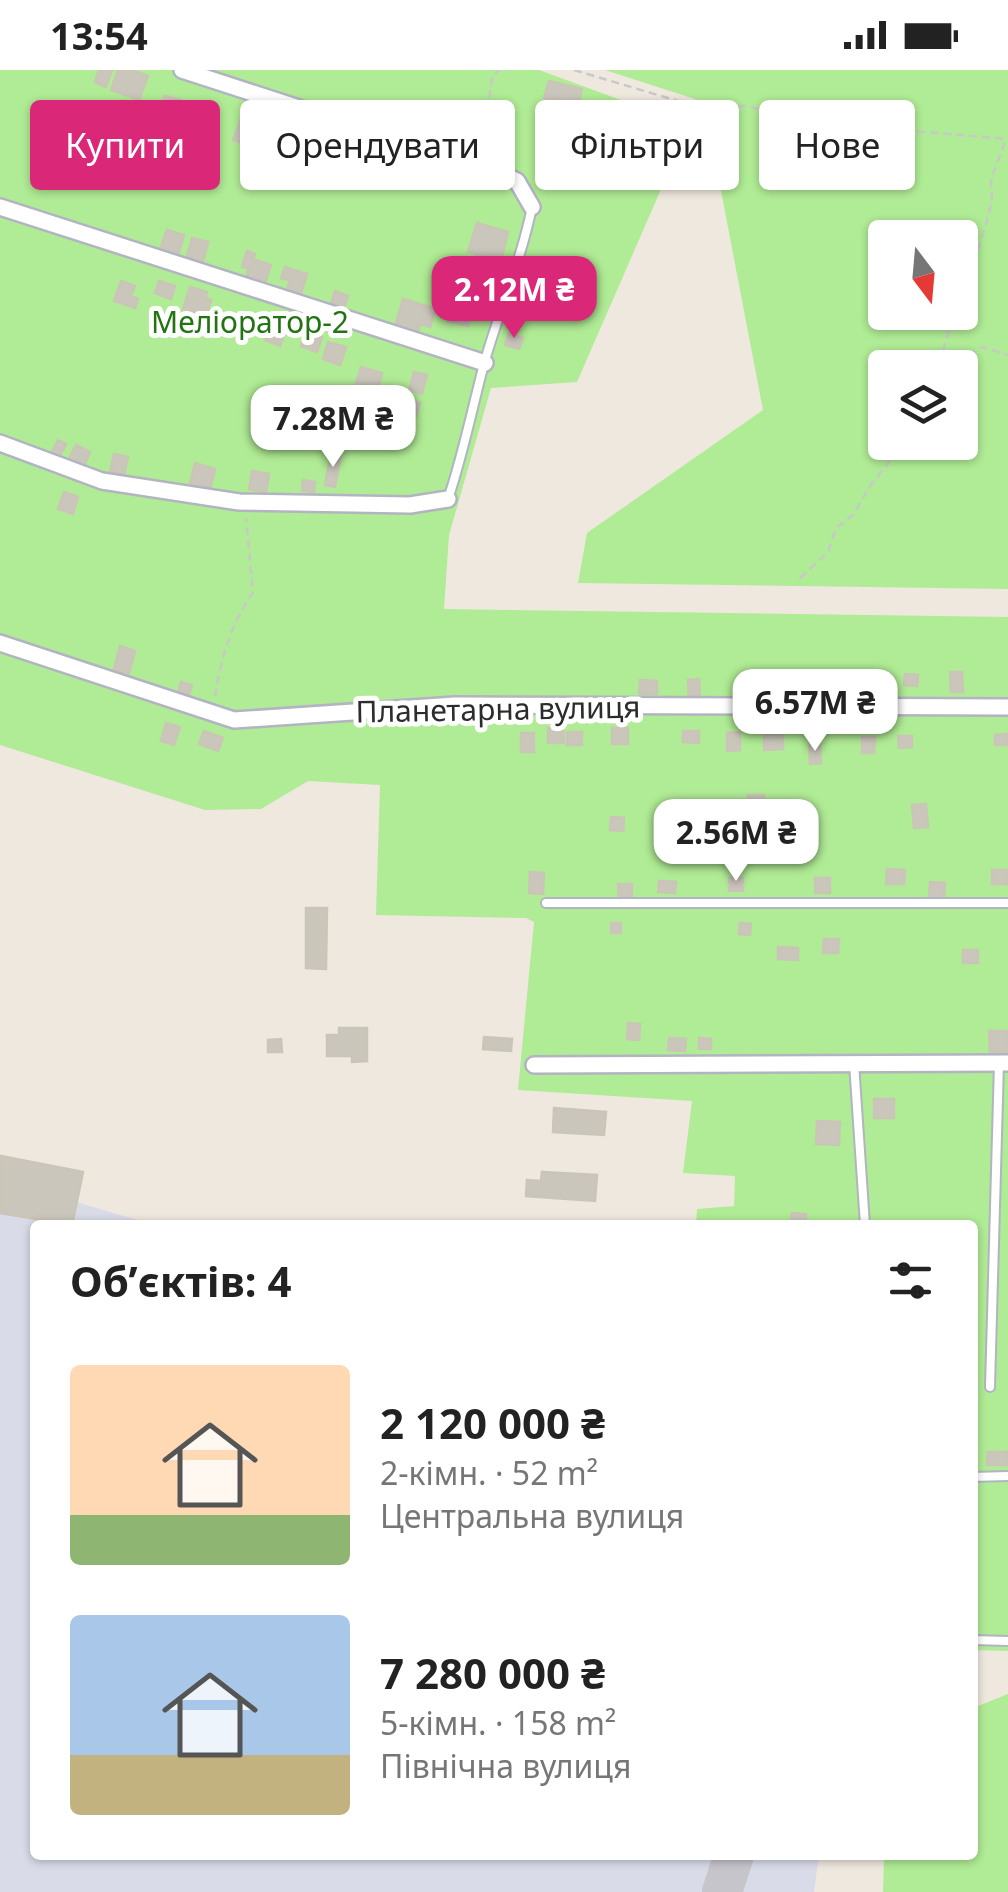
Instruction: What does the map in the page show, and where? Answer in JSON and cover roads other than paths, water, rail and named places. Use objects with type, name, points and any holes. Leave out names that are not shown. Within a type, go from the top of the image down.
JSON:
[{"type":"street","points":[[182,70],[517,181],[532,207]]},
{"type":"street","points":[[0,207],[484,363]]},
{"type":"street","points":[[0,442],[102,482],[245,502],[410,505],[448,499]]},
{"type":"street","name":"Планетарна вулиця","points":[[0,643],[234,720],[455,705],[1008,708]]},
{"type":"street","points":[[534,1065],[1004,1063]]},
{"type":"lane","points":[[448,499],[484,363],[532,207]]},
{"type":"lane","points":[[546,903],[1008,903]]},
{"type":"lane","points":[[854,1063],[865,1220]]},
{"type":"lane","points":[[990,1387],[1004,1063]]},
{"type":"lane","points":[[978,1476],[1008,1476]]},
{"type":"lane","points":[[978,1640],[1008,1640]]},
{"type":"park label","name":"Меліоратор-2","points":[[250,323]]}]
